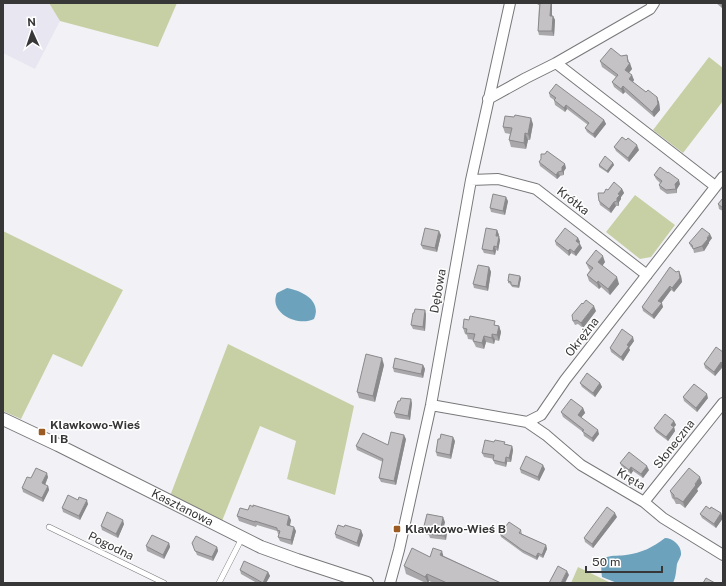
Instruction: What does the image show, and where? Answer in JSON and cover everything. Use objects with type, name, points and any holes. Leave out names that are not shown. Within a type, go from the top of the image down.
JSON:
[{"type":"street","name":"Dębowa","points":[[390,583],[399,550],[431,405],[471,180],[510,3]]},
{"type":"street","points":[[488,99],[556,63],[650,9],[654,3]]},
{"type":"street","points":[[556,63],[715,186]]},
{"type":"street","name":"Okrężna","points":[[527,422],[541,415],[565,380],[723,177]]},
{"type":"street","name":"Krótka","points":[[471,180],[498,179],[536,189],[647,275]]},
{"type":"street","name":"Słoneczna","points":[[644,502],[723,403]]},
{"type":"street","points":[[431,405],[527,422]]},
{"type":"street","name":"Kasztanowa","points":[[3,419],[261,547],[367,583]]},
{"type":"street","name":"Kręta","points":[[527,422],[546,435],[582,465],[644,502],[663,518],[723,555]]},
{"type":"lane","name":"Pogodna","points":[[49,527],[164,583]]},
{"type":"lane","points":[[219,583],[242,538]]},
{"type":"shaded area","points":[[3,3],[49,3],[60,21],[35,69],[3,53]]},
{"type":"green space","points":[[49,3],[177,3],[158,47],[60,21]]},
{"type":"green space","points":[[709,57],[723,68],[723,101],[683,153],[653,130]]},
{"type":"green space","points":[[635,195],[675,225],[651,257],[640,259],[606,232]]},
{"type":"green space","points":[[3,231],[123,290],[82,367],[53,354],[21,419],[3,411]]},
{"type":"green space","points":[[228,344],[354,406],[335,495],[287,479],[296,441],[260,426],[222,521],[170,496]]},
{"type":"green space","points":[[578,567],[611,583],[571,583]]},
{"type":"water","points":[[287,288],[305,294],[310,298],[315,307],[316,313],[314,319],[307,321],[293,320],[281,312],[277,307],[275,300],[277,293]]},
{"type":"water","points":[[665,538],[671,539],[676,543],[681,552],[673,583],[617,583],[602,577],[601,568],[605,558],[642,551],[652,547]]},
{"type":"building","points":[[540,3],[551,3],[550,16],[553,16],[552,31],[538,31]]},
{"type":"building","points":[[611,48],[621,56],[627,55],[628,62],[630,63],[625,70],[632,75],[629,79],[646,92],[648,90],[657,97],[658,104],[652,112],[623,86],[621,89],[612,82],[618,75],[600,61]]},
{"type":"building","points":[[556,84],[604,120],[593,134],[585,128],[589,123],[566,105],[564,108],[554,100],[556,98],[549,93]]},
{"type":"building","points":[[515,115],[531,118],[528,134],[525,133],[524,143],[509,140],[512,128],[503,127],[505,116],[514,117]]},
{"type":"building","points":[[622,137],[626,140],[628,138],[637,145],[628,158],[614,147]]},
{"type":"building","points":[[547,151],[565,164],[562,167],[562,171],[558,172],[556,175],[539,162],[541,159],[541,154],[545,154]]},
{"type":"building","points":[[605,156],[613,163],[607,171],[599,165]]},
{"type":"building","points":[[660,167],[679,180],[675,184],[676,189],[666,190],[659,185],[662,181],[654,175]]},
{"type":"building","points":[[614,182],[622,189],[618,194],[620,195],[617,198],[617,201],[614,202],[609,209],[599,201],[598,193],[604,193],[606,189],[608,190]]},
{"type":"building","points":[[493,194],[506,197],[503,211],[490,208]]},
{"type":"building","points":[[723,198],[723,208],[718,204]]},
{"type":"building","points":[[425,228],[439,231],[435,248],[421,245]]},
{"type":"building","points":[[486,228],[497,230],[496,236],[499,236],[497,247],[494,246],[493,251],[482,249]]},
{"type":"building","points":[[565,228],[578,238],[576,241],[580,244],[574,252],[570,249],[568,251],[555,241]]},
{"type":"building","points":[[702,228],[710,234],[707,238],[708,239],[702,246],[693,249],[692,245],[689,243]]},
{"type":"building","points":[[596,250],[603,256],[598,262],[617,277],[608,289],[587,275],[593,268],[586,263]]},
{"type":"building","points":[[478,265],[489,267],[486,287],[473,284]]},
{"type":"building","points":[[670,267],[676,272],[679,271],[680,278],[672,288],[670,286],[658,301],[662,303],[652,315],[642,307]]},
{"type":"building","points":[[509,274],[520,276],[518,286],[511,285],[511,282],[508,281]]},
{"type":"building","points":[[586,300],[594,306],[581,323],[577,320],[573,321],[572,315]]},
{"type":"building","points":[[415,309],[425,310],[423,327],[411,325]]},
{"type":"building","points":[[470,316],[495,321],[494,325],[499,326],[497,335],[492,334],[492,338],[484,336],[482,343],[473,341],[475,334],[466,333],[467,329],[463,328],[464,319],[469,320]]},
{"type":"building","points":[[622,329],[633,337],[627,345],[629,346],[621,357],[610,348]]},
{"type":"building","points":[[716,347],[723,352],[723,364],[721,362],[714,372],[704,364]]},
{"type":"building","points":[[366,354],[382,358],[373,396],[357,392]]},
{"type":"building","points":[[395,358],[423,365],[421,374],[393,368]]},
{"type":"building","points":[[587,373],[600,383],[593,393],[580,383]]},
{"type":"building","points":[[694,384],[707,394],[696,408],[683,397]]},
{"type":"building","points":[[401,398],[411,399],[408,416],[394,413],[398,401],[400,401]]},
{"type":"building","points":[[571,399],[583,408],[578,415],[598,430],[592,438],[561,412]]},
{"type":"building","points":[[665,414],[674,421],[671,425],[674,427],[666,437],[654,428]]},
{"type":"building","points":[[391,432],[404,435],[394,481],[379,478],[383,459],[356,446],[363,433],[388,445]]},
{"type":"building","points":[[441,434],[453,437],[450,455],[436,452],[438,439],[440,439]]},
{"type":"building","points":[[485,440],[505,442],[504,444],[512,446],[509,458],[506,457],[505,463],[493,460],[494,455],[482,453]]},
{"type":"building","points":[[629,452],[647,466],[641,474],[631,467],[629,470],[620,463]]},
{"type":"building","points":[[526,456],[543,465],[538,477],[520,469]]},
{"type":"building","points":[[36,468],[47,473],[42,483],[48,486],[42,498],[22,488],[27,477],[31,478]]},
{"type":"building","points":[[689,468],[700,477],[683,502],[677,498],[674,498],[674,495],[670,491]]},
{"type":"building","points":[[68,495],[78,500],[79,497],[87,500],[79,516],[62,508]]},
{"type":"building","points":[[250,505],[289,516],[287,525],[294,527],[291,540],[278,537],[280,531],[277,530],[277,528],[237,516],[240,508],[248,510]]},
{"type":"building","points":[[706,506],[710,509],[711,507],[721,513],[714,524],[700,514]]},
{"type":"building","points":[[607,507],[615,513],[592,544],[584,538]]},
{"type":"building","points":[[107,512],[123,520],[116,534],[101,526]]},
{"type":"building","points":[[427,514],[443,517],[441,527],[446,528],[444,536],[429,534],[429,532],[423,530]]},
{"type":"building","points":[[509,522],[521,530],[519,533],[546,545],[542,555],[538,553],[536,557],[522,550],[500,534]]},
{"type":"building","points":[[338,525],[344,527],[345,525],[361,530],[357,543],[335,534]]},
{"type":"building","points":[[152,535],[169,543],[163,555],[146,546]]},
{"type":"building","points":[[196,536],[217,547],[212,557],[195,551],[192,543]]},
{"type":"building","points":[[412,548],[430,557],[433,548],[442,551],[440,555],[501,583],[447,583],[427,574],[425,577],[404,566]]},
{"type":"building","points":[[244,561],[268,572],[263,583],[240,570]]},
{"type":"building","points":[[558,566],[567,571],[561,583],[549,583]]},
{"type":"building","points":[[706,578],[715,583],[703,583]]},
{"type":"place","name":"Klawkowo-Wieś II B","points":[[42,432]]},
{"type":"place","name":"Klawkowo-Wieś B","points":[[397,529]]}]
